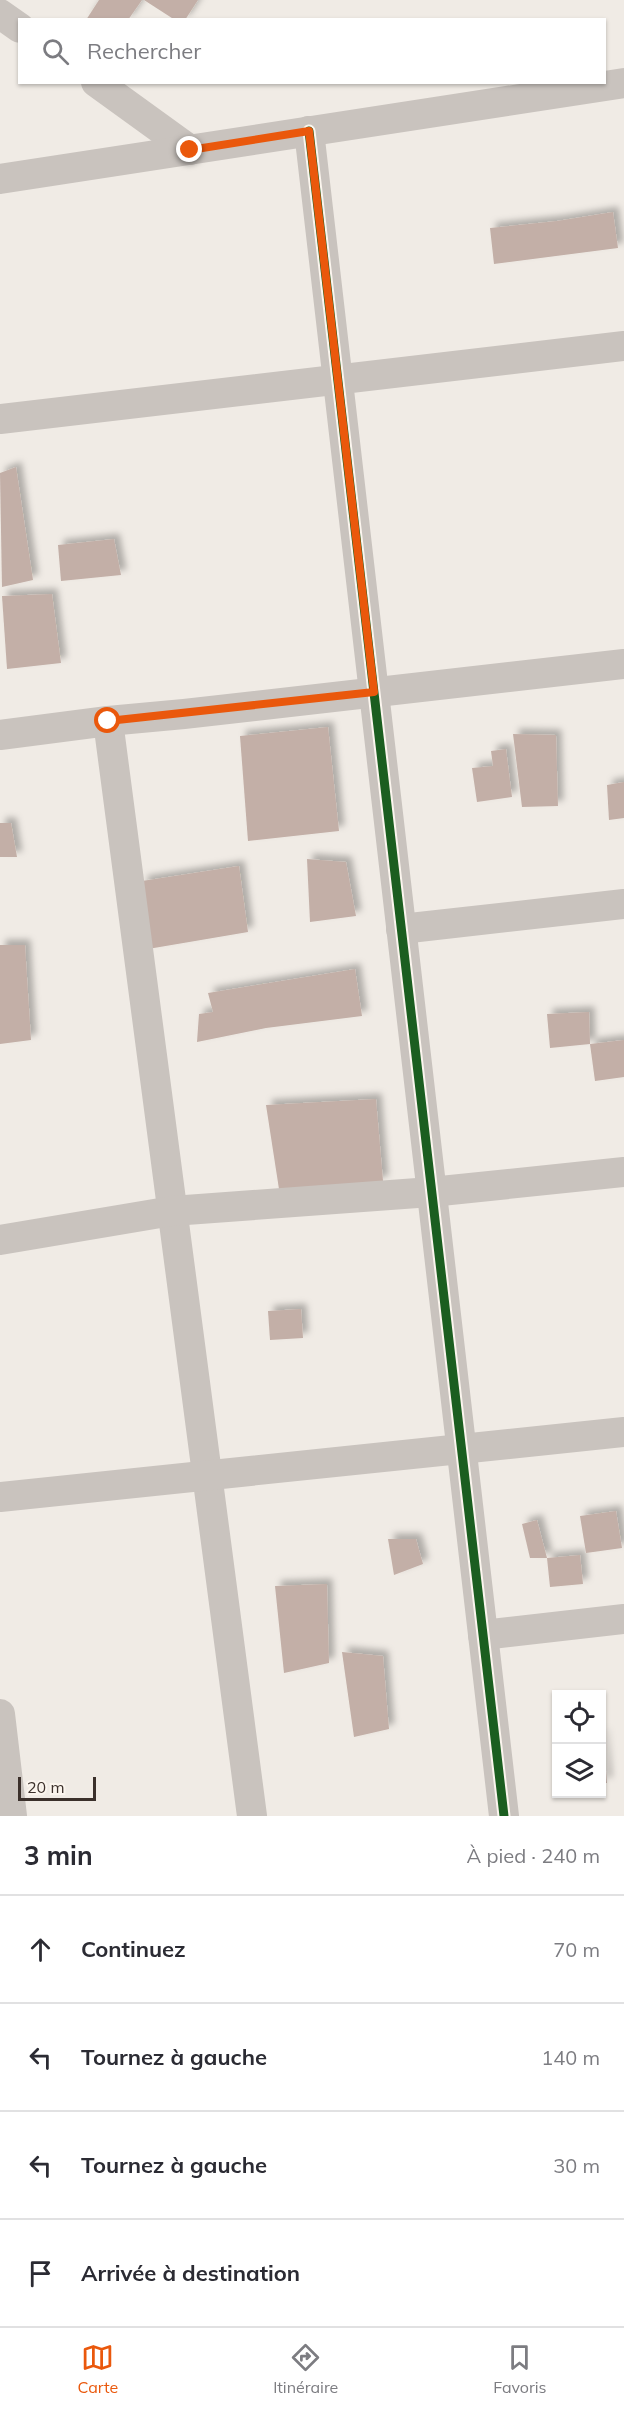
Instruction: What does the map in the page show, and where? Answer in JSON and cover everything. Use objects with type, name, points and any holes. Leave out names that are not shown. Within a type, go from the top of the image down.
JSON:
[{"type":"street","points":[[0,14],[18,27]]},
{"type":"street","points":[[0,179],[624,82]]},
{"type":"street","points":[[99,84],[190,150]]},
{"type":"street","points":[[309,131],[504,1816]]},
{"type":"street","points":[[0,419],[624,346]]},
{"type":"street","points":[[0,735],[624,664]]},
{"type":"street","points":[[108,721],[252,1816]]},
{"type":"street","points":[[401,929],[624,904]]},
{"type":"street","points":[[0,1240],[172,1211],[431,1192],[624,1173]]},
{"type":"street","points":[[0,1497],[624,1432]]},
{"type":"street","points":[[483,1635],[624,1619]]},
{"type":"street","points":[[0,1714],[12,1816]]},
{"type":"building","points":[[99,0],[142,0],[129,18],[87,18]]},
{"type":"building","points":[[144,0],[198,0],[186,18],[172,18]]},
{"type":"building","points":[[613,212],[618,248],[494,264],[490,228]]},
{"type":"building","points":[[16,467],[33,580],[2,587],[0,473]]},
{"type":"building","points":[[114,539],[121,575],[61,581],[58,545]]},
{"type":"building","points":[[52,594],[61,663],[7,669],[2,596]]},
{"type":"building","points":[[328,727],[339,831],[248,841],[240,736]]},
{"type":"building","points":[[513,734],[556,735],[558,806],[522,807]]},
{"type":"building","points":[[506,749],[512,797],[477,802],[472,768],[493,766],[491,751]]},
{"type":"building","points":[[624,782],[624,818],[609,820],[607,785]]},
{"type":"building","points":[[0,823],[11,823],[17,857],[0,857]]},
{"type":"building","points":[[307,859],[346,862],[356,916],[310,922]]},
{"type":"building","points":[[239,866],[248,932],[148,949],[142,881]]},
{"type":"building","points":[[0,945],[25,945],[31,1040],[0,1044]]},
{"type":"building","points":[[355,969],[362,1016],[266,1028],[197,1042],[199,1014],[213,1012],[208,993]]},
{"type":"building","points":[[589,1012],[590,1044],[550,1048],[547,1014]]},
{"type":"building","points":[[624,1040],[624,1077],[595,1081],[590,1044]]},
{"type":"building","points":[[376,1099],[383,1181],[281,1202],[266,1105]]},
{"type":"building","points":[[301,1309],[303,1338],[270,1340],[268,1311]]},
{"type":"building","points":[[616,1511],[622,1548],[586,1553],[580,1516]]},
{"type":"building","points":[[537,1520],[547,1558],[530,1558],[522,1524]]},
{"type":"building","points":[[388,1539],[416,1539],[423,1564],[394,1575]]},
{"type":"building","points":[[580,1555],[583,1584],[550,1587],[547,1558]]},
{"type":"building","points":[[327,1584],[329,1663],[284,1673],[275,1586]]},
{"type":"building","points":[[342,1652],[383,1656],[389,1729],[354,1737]]},
{"type":"cycle path","points":[[309,131],[504,1816]]},
{"type":"route","points":[[108,721],[374,692],[309,131],[190,150]]}]
